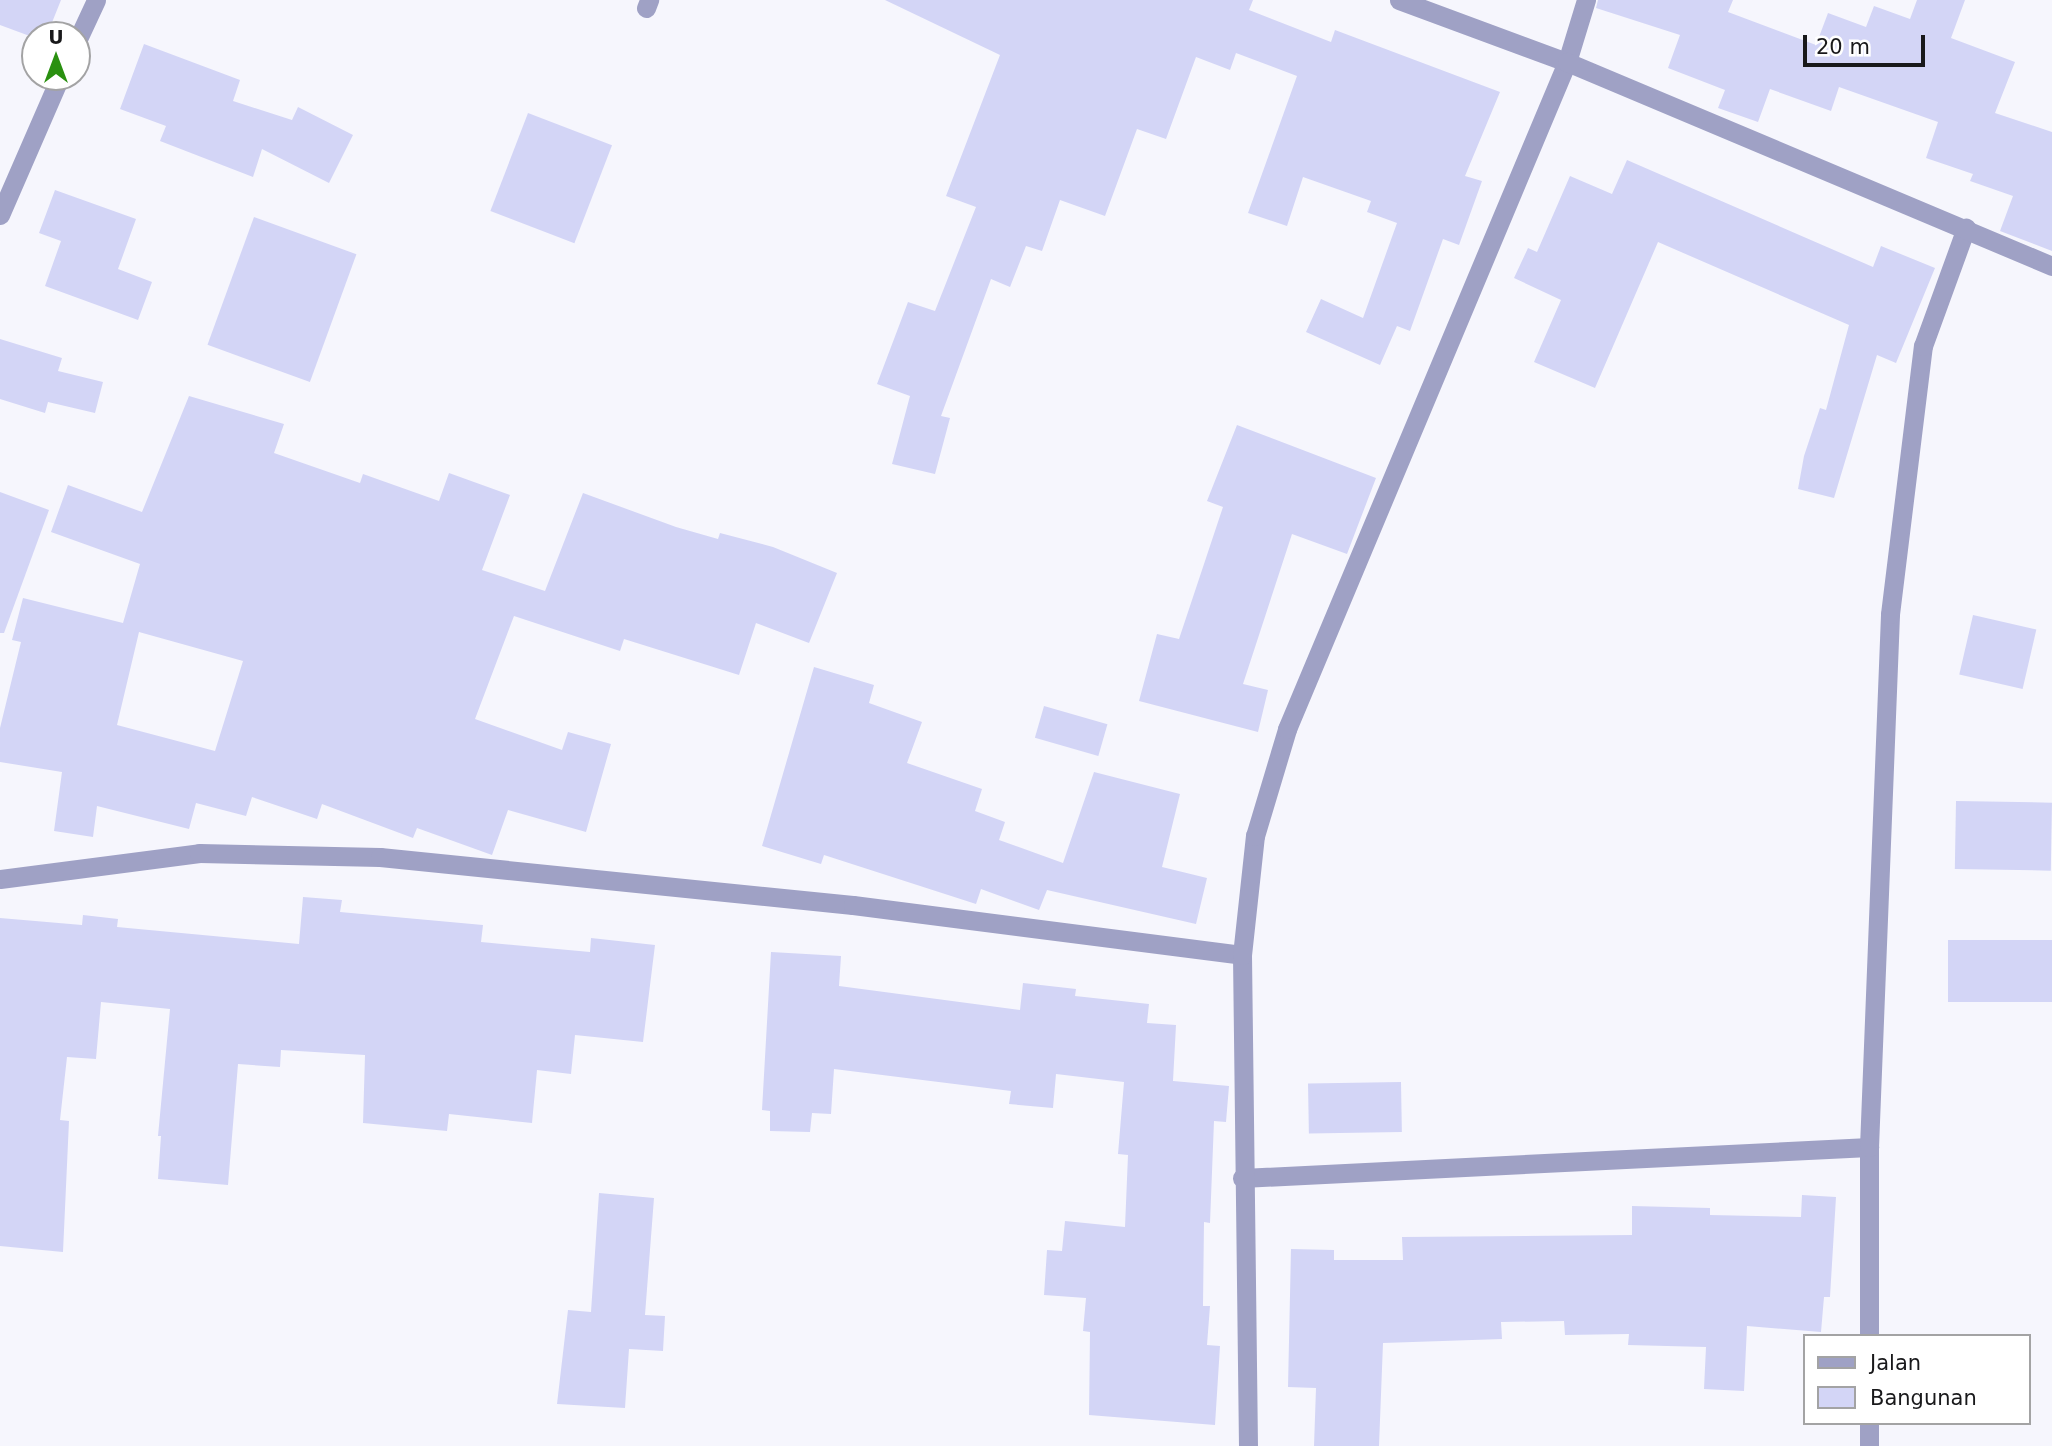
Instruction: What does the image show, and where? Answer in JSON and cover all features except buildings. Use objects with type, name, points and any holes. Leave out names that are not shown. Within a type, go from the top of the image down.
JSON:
[{"type":"street","points":[[86,21],[96,0]]},
{"type":"street","points":[[1399,0],[1567,62],[2052,266]]},
{"type":"street","points":[[1248,1446],[1242,1178],[1242,955],[1255,836],[1287,730],[1567,62],[1586,0]]},
{"type":"street","points":[[0,215],[54,91]]},
{"type":"street","points":[[1869,1334],[1869,1147],[1890,614],[1923,346],[1966,228]]},
{"type":"street","points":[[0,879],[199,853],[380,857],[853,905],[1242,955]]},
{"type":"street","points":[[1242,1178],[1869,1147]]},
{"type":"street","points":[[1869,1425],[1869,1446]]}]
